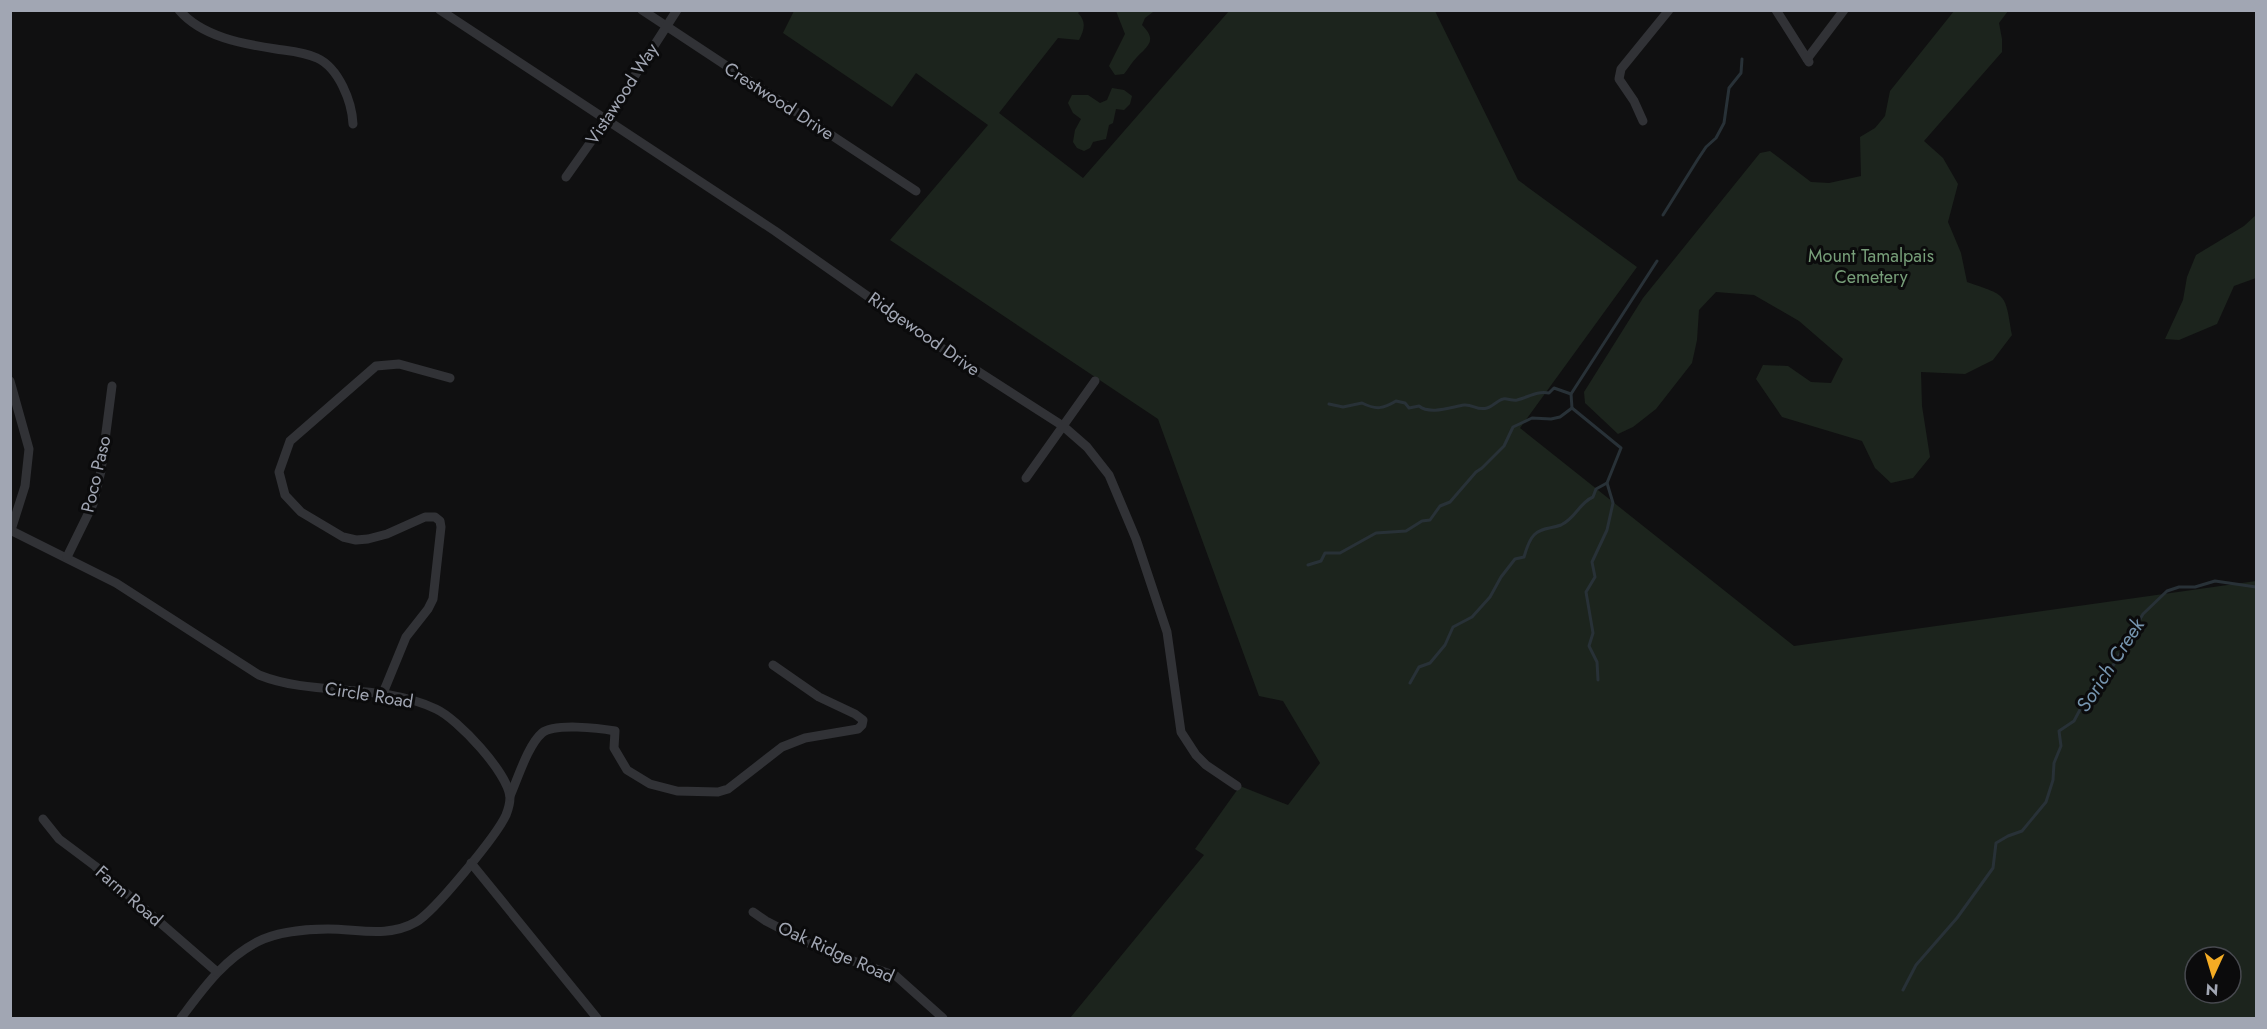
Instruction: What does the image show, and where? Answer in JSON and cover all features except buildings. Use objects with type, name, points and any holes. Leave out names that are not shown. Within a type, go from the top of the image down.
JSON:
[{"type":"street","points":[[179,10],[189,22],[235,41],[300,52],[318,58],[332,69],[339,81],[352,111],[353,124]]},
{"type":"street","name":"Ridgewood Drive","points":[[440,10],[607,118],[775,231],[937,345],[1063,426],[1086,447],[1109,475],[1136,539],[1167,632],[1181,732],[1196,755],[1206,765],[1237,786]]},
{"type":"street","name":"Crestwood Drive","points":[[642,10],[916,191]]},
{"type":"street","name":"Vistawood Way","points":[[566,177],[677,10]]},
{"type":"street","points":[[1643,121],[1634,101],[1619,79],[1621,69],[1670,10]]},
{"type":"street","points":[[1776,10],[1808,60],[1844,10]]},
{"type":"street","points":[[383,693],[406,637],[433,599],[440,520],[435,517],[425,517],[387,534],[368,539],[356,540],[343,537],[301,512],[285,495],[279,472],[290,441],[376,366],[399,364],[450,378]]},
{"type":"street","points":[[10,381],[29,449],[25,486],[11,530]]},
{"type":"street","points":[[1026,478],[1095,381]]},
{"type":"street","name":"Poco Paso","points":[[67,558],[93,504],[112,386]]},
{"type":"street","name":"Circle Road","points":[[11,530],[143,599],[259,675],[296,684],[383,693],[412,699],[439,710],[481,749],[498,771],[510,795]]},
{"type":"street","points":[[181,1018],[216,972],[256,942],[270,937],[325,929],[375,932],[402,929],[419,921],[498,829],[507,813],[510,795],[534,744],[542,733],[553,728],[615,731],[614,748],[627,771],[650,784],[677,791],[718,792],[728,789],[782,747],[805,738],[858,729],[862,725],[862,720],[855,714],[819,697],[773,665]]},
{"type":"street","name":"Farm Road","points":[[43,819],[58,839],[95,866],[216,972]]},
{"type":"street","points":[[471,863],[597,1018]]},
{"type":"street","name":"Oak Ridge Road","points":[[753,912],[822,950],[896,976],[944,1018]]},
{"type":"green space","points":[[1152,10],[1153,12],[1145,18],[1142,25],[1149,35],[1148,46],[1124,74],[1115,75],[1109,66],[1125,34],[1116,11]]},
{"type":"green space","points":[[794,11],[1080,11],[1078,13],[1084,26],[1079,40],[1058,38],[999,113],[1083,178],[1229,11],[1435,11],[1518,180],[1637,267],[1520,428],[1794,646],[2256,581],[2256,1018],[1070,1018],[1204,855],[1195,849],[1240,786],[1288,805],[1320,763],[1283,701],[1259,696],[1158,419],[890,240],[988,125],[916,73],[892,107],[783,33]]},
{"type":"green space","name":"Mount Tamalpais Cemetery","points":[[1954,11],[2008,11],[1999,23],[2002,52],[1924,141],[1943,158],[1958,184],[1948,222],[1961,253],[1967,282],[1990,290],[2002,298],[2008,311],[2012,335],[1993,360],[1965,374],[1921,372],[1922,406],[1930,457],[1913,478],[1891,483],[1875,468],[1862,441],[1782,417],[1756,379],[1763,365],[1788,366],[1811,382],[1831,383],[1843,359],[1799,321],[1754,295],[1716,292],[1699,310],[1697,340],[1692,363],[1656,409],[1633,427],[1618,434],[1585,403],[1584,392],[1643,298],[1760,153],[1770,151],[1811,182],[1829,183],[1861,176],[1860,137],[1875,128],[1885,116],[1890,91]]},
{"type":"green space","points":[[1112,88],[1124,90],[1132,96],[1130,104],[1124,110],[1116,109],[1106,139],[1093,142],[1090,148],[1084,151],[1077,148],[1073,142],[1075,130],[1081,119],[1073,113],[1068,103],[1072,95],[1088,95],[1100,103],[1107,100]]},
{"type":"green space","points":[[2256,215],[2256,278],[2234,286],[2217,324],[2179,340],[2165,339],[2183,300],[2187,277],[2196,255],[2244,226]]},
{"type":"waterway","points":[[1663,215],[1724,123],[1729,88],[1741,73],[1742,59]]},
{"type":"waterway","points":[[1598,680],[1597,662],[1589,646],[1593,633],[1586,592],[1595,577],[1592,562],[1607,530],[1613,503],[1607,483],[1621,448],[1572,408],[1571,394],[1657,261]]},
{"type":"waterway","points":[[1329,404],[1343,407],[1362,403],[1379,408],[1396,401],[1405,403],[1409,408],[1419,406],[1429,410],[1464,405],[1484,409],[1503,399],[1517,400],[1536,394],[1549,393],[1554,388],[1571,394]]},
{"type":"waterway","points":[[1308,565],[1321,561],[1325,553],[1340,553],[1376,533],[1406,531],[1422,521],[1430,520],[1440,506],[1450,502],[1476,472],[1504,446],[1513,427],[1532,418],[1560,417],[1572,408]]},
{"type":"waterway","points":[[1410,683],[1419,667],[1430,663],[1445,645],[1453,627],[1472,617],[1490,597],[1501,577],[1515,559],[1524,557],[1534,535],[1566,522],[1593,497],[1596,489],[1607,483]]},
{"type":"waterway","name":"Sorich Creek","points":[[1903,990],[1916,965],[1957,918],[1993,868],[1996,843],[2022,831],[2046,802],[2053,780],[2054,763],[2061,746],[2059,731],[2074,721],[2092,687],[2104,681],[2143,614],[2167,591],[2179,587],[2195,587],[2215,581],[2256,587]]}]
